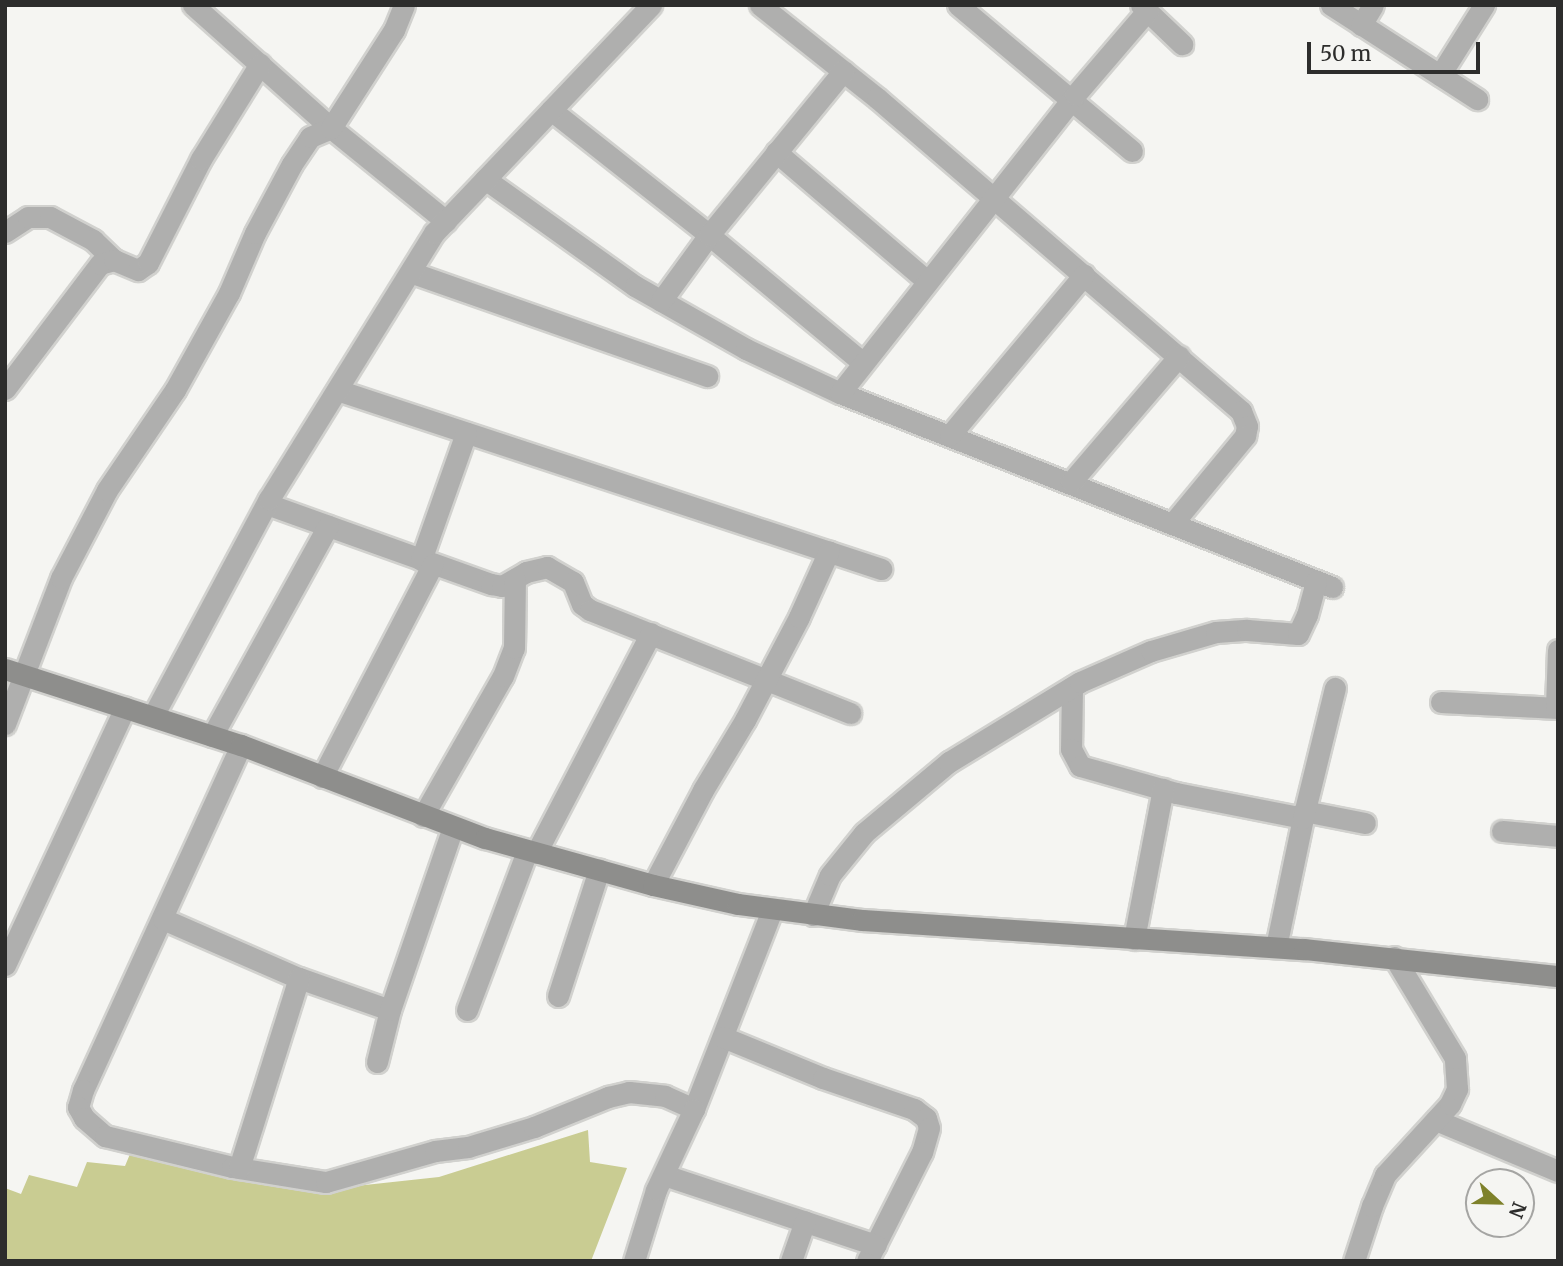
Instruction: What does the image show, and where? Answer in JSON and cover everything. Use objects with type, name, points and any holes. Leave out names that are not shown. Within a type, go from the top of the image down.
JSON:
[{"type":"main road","points":[[15,672],[241,745],[423,816],[532,852],[653,885],[772,910],[1134,939],[1276,947],[1394,957],[1558,976]]},
{"type":"street","points":[[193,5],[331,128],[446,221]]},
{"type":"street","points":[[5,724],[15,672],[107,490],[175,390],[229,293],[255,233],[292,164],[310,138],[331,128],[394,30],[404,5]]},
{"type":"street","points":[[153,716],[267,504],[434,233],[651,5]]},
{"type":"street","points":[[760,5],[994,197],[1241,411],[1247,426],[1245,436],[1173,523]]},
{"type":"street","points":[[958,5],[1132,151]]},
{"type":"street","points":[[1331,5],[1477,99]]},
{"type":"street","points":[[1361,25],[1373,5]]},
{"type":"street","points":[[1440,75],[1484,5]]},
{"type":"street","points":[[840,393],[1144,8],[1182,44]]},
{"type":"street","points":[[5,232],[28,217],[50,217],[93,240],[114,260],[138,270],[148,263],[201,159],[260,64]]},
{"type":"street","points":[[661,301],[709,235],[843,71]]},
{"type":"street","points":[[551,110],[709,235],[863,363]]},
{"type":"street","points":[[776,152],[927,281]]},
{"type":"street","points":[[485,179],[635,286],[746,349],[840,393],[1324,584],[1298,634],[1247,630],[1216,632],[1152,651],[1072,687],[949,762],[863,832],[830,874],[813,915]]},
{"type":"street","points":[[5,389],[94,270],[108,260],[114,260]]},
{"type":"street","points":[[410,271],[707,376]]},
{"type":"street","points":[[950,435],[1084,275]]},
{"type":"street","points":[[1071,482],[1179,356]]},
{"type":"street","points":[[337,390],[881,569]]},
{"type":"street","points":[[322,777],[427,562],[466,433]]},
{"type":"street","points":[[267,504],[502,586],[537,568],[547,567],[573,582],[582,604],[590,610],[850,713]]},
{"type":"street","points":[[212,736],[328,526]]},
{"type":"street","points":[[653,885],[767,678],[829,551]]},
{"type":"street","points":[[423,816],[503,676],[514,648],[515,579]]},
{"type":"street","points":[[467,1010],[532,852],[650,633]]},
{"type":"street","points":[[1441,702],[1557,708],[1558,650]]},
{"type":"street","points":[[1072,687],[1071,749],[1080,766],[1163,789],[1365,823]]},
{"type":"street","points":[[1276,947],[1303,814],[1335,688]]},
{"type":"street","points":[[5,965],[125,708]]},
{"type":"street","points":[[241,745],[83,1090],[78,1107],[84,1118],[105,1136],[239,1168],[326,1182],[435,1152],[468,1147],[534,1127],[608,1097],[629,1092],[664,1096],[694,1109]]},
{"type":"street","points":[[1134,939],[1163,789]]},
{"type":"street","points":[[377,1062],[390,1010],[453,827]]},
{"type":"street","points":[[1502,831],[1558,836]]},
{"type":"street","points":[[558,996],[599,870]]},
{"type":"street","points":[[634,1261],[664,1175],[694,1109],[772,910]]},
{"type":"street","points":[[163,919],[299,978],[390,1010]]},
{"type":"street","points":[[1354,1261],[1371,1206],[1385,1175],[1450,1104],[1457,1089],[1455,1058],[1394,957]]},
{"type":"street","points":[[239,1168],[299,978]]},
{"type":"street","points":[[664,1175],[805,1221],[872,1253],[922,1152],[929,1128],[926,1118],[914,1109],[823,1078],[723,1037]]},
{"type":"street","points":[[1436,1120],[1558,1171]]},
{"type":"street","points":[[790,1261],[805,1221]]},
{"type":"green space","points":[[588,1130],[590,1162],[627,1168],[591,1261],[5,1261],[5,1188],[21,1194],[29,1175],[77,1187],[87,1162],[125,1166],[130,1154],[328,1189],[439,1177]]}]
